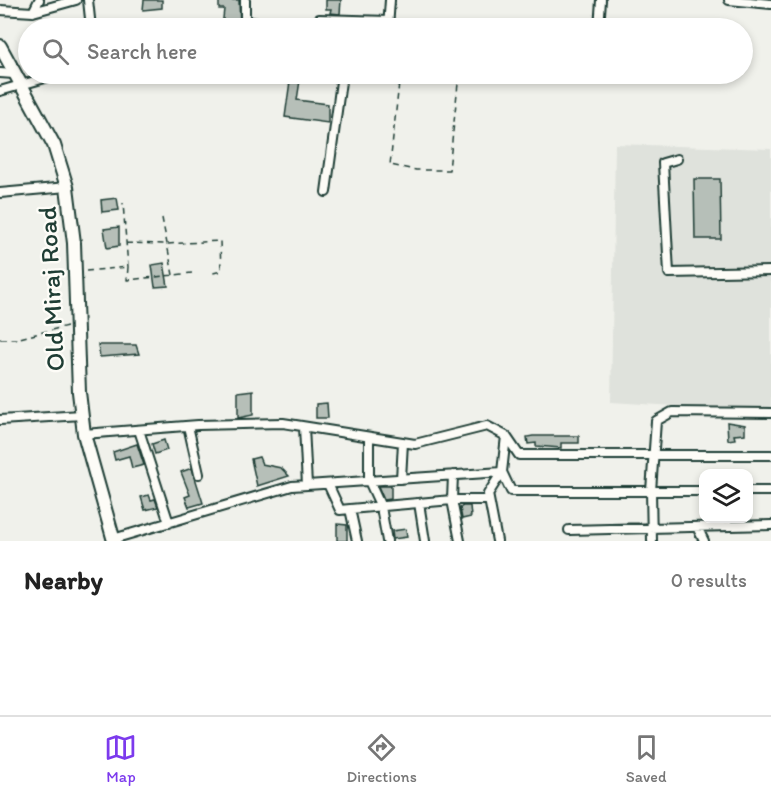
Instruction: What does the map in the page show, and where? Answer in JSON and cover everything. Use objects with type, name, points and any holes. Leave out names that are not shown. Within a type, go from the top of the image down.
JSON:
[{"type":"main road","name":"Old Miraj Road","points":[[0,46],[18,79]]},
{"type":"main road","name":"Old Miraj Road","points":[[21,84],[54,145],[67,187],[76,272],[84,434],[114,540]]},
{"type":"street","points":[[33,12],[39,0]]},
{"type":"street","points":[[0,10],[33,12],[76,0]]},
{"type":"street","points":[[88,0],[90,18]]},
{"type":"street","points":[[245,0],[245,18]]},
{"type":"street","points":[[389,18],[390,0]]},
{"type":"street","points":[[600,18],[601,0]]},
{"type":"street","points":[[729,0],[771,4]]},
{"type":"street","points":[[0,73],[18,79]]},
{"type":"street","points":[[0,91],[18,79]]},
{"type":"street","points":[[326,192],[341,84]]},
{"type":"street","points":[[677,159],[663,163],[669,273],[771,271]]},
{"type":"street","points":[[0,193],[67,187]]},
{"type":"street","points":[[652,541],[651,491],[656,422],[672,412],[771,413]]},
{"type":"street","points":[[0,420],[82,415]]},
{"type":"street","points":[[84,434],[188,426],[284,423],[415,444],[487,426],[506,436],[519,455],[771,455]]},
{"type":"street","points":[[188,426],[199,474]]},
{"type":"street","points":[[304,427],[307,485]]},
{"type":"street","points":[[139,430],[169,523]]},
{"type":"street","points":[[497,541],[488,494],[502,472],[506,436]]},
{"type":"street","points":[[369,437],[369,481],[381,507],[387,541]]},
{"type":"street","points":[[401,479],[403,442]]},
{"type":"street","points":[[114,540],[292,486],[502,472]]},
{"type":"street","points":[[502,472],[511,491],[699,491]]},
{"type":"street","points":[[453,476],[452,500],[460,541]]},
{"type":"street","points":[[328,484],[340,510],[452,500],[489,500]]},
{"type":"street","points":[[753,491],[771,491]]},
{"type":"street","points":[[419,503],[425,541]]},
{"type":"street","points":[[350,508],[357,541]]},
{"type":"street","points":[[569,530],[771,525]]},
{"type":"street","points":[[697,527],[704,541]]},
{"type":"path","points":[[399,84],[390,165],[416,170],[449,170],[458,84]]},
{"type":"path","points":[[123,203],[128,280],[192,273]]},
{"type":"path","points":[[162,218],[173,276]]},
{"type":"path","points":[[126,243],[167,244],[220,241],[221,271],[213,273]]},
{"type":"path","points":[[76,272],[128,267]]},
{"type":"path","points":[[0,339],[16,339],[77,323]]},
{"type":"shaded area","points":[[615,144],[771,149],[771,412],[611,402]]},
{"type":"building","points":[[144,0],[162,0],[162,8],[143,10]]},
{"type":"building","points":[[219,0],[239,0],[240,18],[223,18],[224,9],[219,9]]},
{"type":"building","points":[[326,0],[341,0],[340,14],[330,13],[331,9],[326,9]]},
{"type":"building","points":[[290,84],[299,84],[297,100],[328,104],[328,123],[285,117]]},
{"type":"building","points":[[694,179],[720,179],[721,239],[695,239]]},
{"type":"building","points":[[117,198],[119,210],[102,212],[101,200]]},
{"type":"building","points":[[119,227],[119,246],[107,248],[104,229]]},
{"type":"building","points":[[164,263],[168,286],[155,287],[152,265]]},
{"type":"building","points":[[98,345],[136,345],[139,354],[100,357]]},
{"type":"building","points":[[253,390],[253,415],[238,418],[238,392]]},
{"type":"building","points":[[327,403],[328,418],[316,418],[316,404]]},
{"type":"building","points":[[727,422],[745,425],[745,434],[734,435],[735,439],[728,440]]},
{"type":"building","points":[[579,436],[579,443],[561,443],[561,448],[536,446],[536,443],[528,444],[527,437]]},
{"type":"building","points":[[164,440],[167,450],[155,454],[152,444]]},
{"type":"building","points":[[137,444],[144,465],[132,468],[129,456],[115,460],[113,452]]},
{"type":"building","points":[[259,457],[262,464],[281,468],[289,476],[257,486],[251,459]]},
{"type":"building","points":[[192,468],[203,503],[189,507],[185,497],[190,495],[181,472]]},
{"type":"building","points":[[378,486],[391,486],[391,499],[384,500]]},
{"type":"building","points":[[149,495],[151,500],[155,499],[158,507],[145,510],[141,497]]},
{"type":"building","points":[[470,506],[471,517],[462,519],[460,508]]},
{"type":"building","points":[[337,524],[347,525],[347,541],[337,541]]},
{"type":"building","points":[[406,529],[407,537],[393,539],[392,531]]}]
